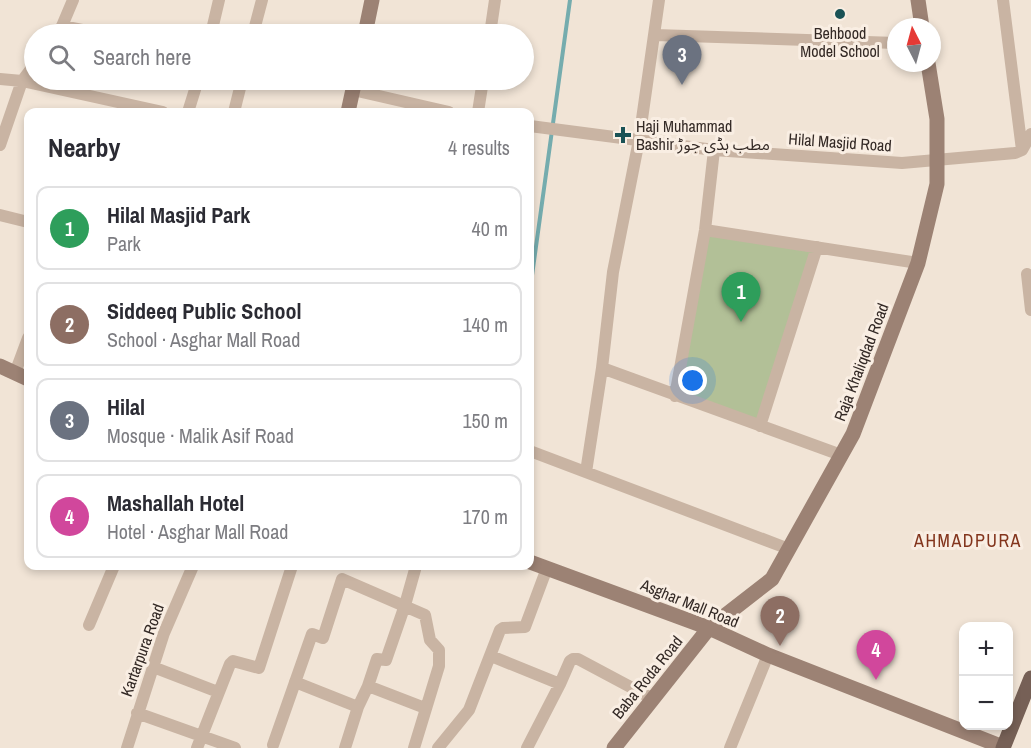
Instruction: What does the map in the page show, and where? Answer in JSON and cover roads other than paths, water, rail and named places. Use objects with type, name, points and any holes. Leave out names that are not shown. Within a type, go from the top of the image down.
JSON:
[{"type":"main road","points":[[1003,748],[1031,678]]},
{"type":"street","points":[[62,24],[73,0]]},
{"type":"street","points":[[213,24],[219,0]]},
{"type":"street","points":[[256,24],[262,0]]},
{"type":"street","points":[[367,24],[372,0]]},
{"type":"street","points":[[491,24],[495,0]]},
{"type":"street","points":[[586,472],[602,368],[613,272],[639,140],[658,0]]},
{"type":"street","points":[[918,0],[921,18]]},
{"type":"street","points":[[1003,0],[1022,150]]},
{"type":"street","points":[[655,35],[887,44]]},
{"type":"street","name":"Raja Khaliqdad Road","points":[[709,628],[772,579],[853,434],[918,263],[937,183],[937,119],[929,72]]},
{"type":"street","points":[[0,145],[24,78]]},
{"type":"street","points":[[0,80],[22,81]]},
{"type":"street","points":[[54,90],[115,107]]},
{"type":"street","points":[[189,108],[195,90]]},
{"type":"street","points":[[235,108],[240,90]]},
{"type":"street","points":[[349,108],[353,90]]},
{"type":"street","points":[[371,90],[434,108]]},
{"type":"street","points":[[479,108],[481,90]]},
{"type":"street","name":"Hilal Masjid Road","points":[[534,127],[714,150],[902,163],[1015,153],[1022,150]]},
{"type":"street","points":[[1022,150],[1031,134]]},
{"type":"street","points":[[675,396],[705,230],[714,150]]},
{"type":"street","points":[[0,215],[24,221]]},
{"type":"street","points":[[705,230],[918,263]]},
{"type":"street","points":[[760,426],[817,248]]},
{"type":"street","points":[[1027,274],[1031,310]]},
{"type":"street","points":[[0,366],[22,376]]},
{"type":"street","points":[[602,368],[841,455]]},
{"type":"street","points":[[534,452],[789,549]]},
{"type":"street","name":"Asghar Mall Road","points":[[534,563],[709,628],[768,655],[1003,748]]},
{"type":"street","points":[[438,748],[469,710],[492,656],[500,630],[525,627],[547,568]]},
{"type":"street","points":[[89,625],[112,570]]},
{"type":"street","name":"Kartarpura Road","points":[[127,748],[164,633],[191,570]]},
{"type":"street","points":[[196,748],[233,661],[259,668],[291,570]]},
{"type":"street","points":[[345,748],[377,659],[386,660],[415,570]]},
{"type":"street","points":[[275,747],[312,634],[323,638],[342,579],[425,615],[430,640],[439,650],[439,666],[414,748]]},
{"type":"street","name":"Baba Roda Road","points":[[614,748],[709,628]]},
{"type":"street","points":[[730,748],[768,655]]},
{"type":"street","points":[[492,656],[560,684]]},
{"type":"street","points":[[527,748],[573,658],[653,699]]},
{"type":"street","points":[[153,667],[218,692]]},
{"type":"street","points":[[295,682],[358,707]]},
{"type":"street","points":[[368,686],[425,708]]},
{"type":"street","points":[[137,713],[235,748]]},
{"type":"waterway","points":[[534,261],[570,0]]},
{"type":"place","name":"Behbood Model School","points":[[840,14]]},
{"type":"place","name":"Hilal","points":[[682,85]]},
{"type":"place","name":"Haji Muhammad Bashir مطب ہڈی جوڑ","points":[[623,135]]},
{"type":"place","name":"Hilal Masjid Park","points":[[741,322]]},
{"type":"place","name":"Siddeeq Public School","points":[[780,646]]},
{"type":"place","name":"Mashallah Hotel","points":[[876,680]]},
{"type":"district","name":"AHMADPURA","points":[[968,540]]}]
